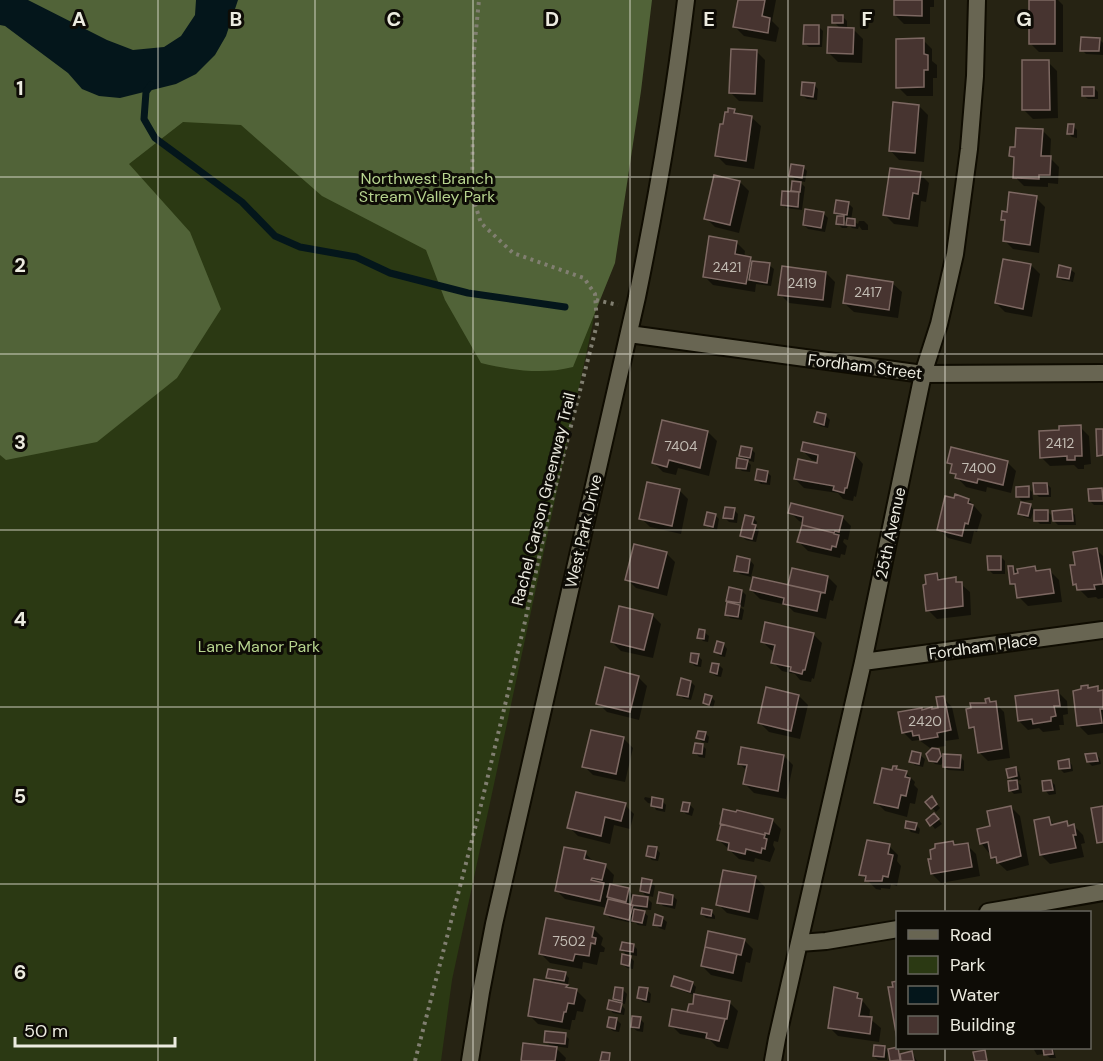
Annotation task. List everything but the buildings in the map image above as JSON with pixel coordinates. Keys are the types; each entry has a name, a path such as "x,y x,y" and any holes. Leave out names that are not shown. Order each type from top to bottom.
{"street":[{"name":"West Park Drive","path":"470,1061 494,924 649,238 686,0"},
{"name":"25th Avenue","path":"773,1061 863,662 923,374 939,324 955,254 964,195 975,76 977,0"},
{"name":"Fordham Street","path":"629,334 923,374 1103,373"},
{"name":"Fordham Place","path":"863,662 1103,630"},
{"path":"994,911 1103,892"},
{"path":"799,943 826,942 896,929"}],"path":[{"name":"Rachel Carson Greenway Trail","path":"415,1061 481,805 549,512 597,324 595,294 584,278 513,253 482,223 472,195 474,51 478,0"}],"green space":[{"name":"Lane Manor Park","path":"0,0 604,271 452,980 441,1061 0,1061"},
{"name":"Northwest Branch Stream Valley Park","path":"0,0 652,0 615,263 573,367 550,371 527,371 481,363 445,300 426,250 322,196 241,125 183,122 129,164 190,232 221,309 177,378 97,442 6,460 0,455"}],"water":[{"path":"0,0 28,0 107,40 133,50 164,47 181,36 195,15 196,0 238,0 226,36 215,55 196,74 176,84 120,98 99,96 82,89 68,73 5,26 0,25"}],"waterway":[{"path":"151,85 146,92 144,119 155,138 242,202 275,236 300,247 356,257 390,273 468,293 565,307"}]}
